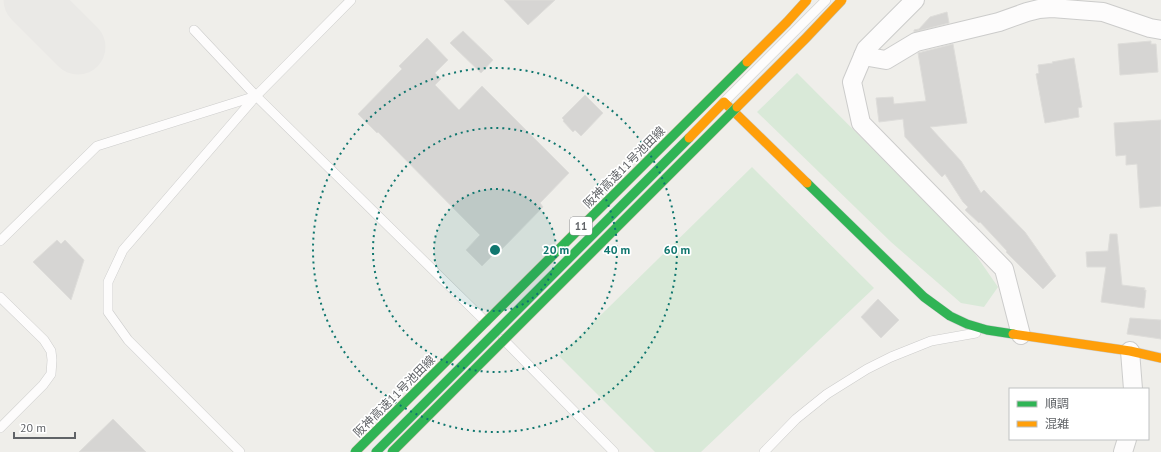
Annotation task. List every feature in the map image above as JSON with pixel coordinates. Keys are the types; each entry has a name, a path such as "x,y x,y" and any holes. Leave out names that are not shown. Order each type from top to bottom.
{"main road":[{"name":"阪神高速11号池田線","path":"355,452 787,22 807,0"},
{"name":"11","path":"392,452 806,38 842,0"},
{"path":"376,452 724,102 924,297 950,316 987,330 1130,351 1161,358"}],"street":[{"path":"915,0 866,49 852,82 861,123 1004,268 1021,335"},
{"path":"863,56 886,60 916,42 999,22 1039,9 1052,8 1103,12 1150,28 1161,30"},
{"path":"1130,351 1133,388"},
{"path":"1123,452 1126,440"}],"lane":[{"path":"240,452 128,340 108,312 108,282 123,250 256,96 351,0"},
{"path":"724,102 826,0"},
{"path":"194,30 256,96 495,331 614,452"},
{"path":"0,241 97,146 256,96"},
{"path":"0,297 44,340 51,351 52,360 51,374 43,385 0,428"},
{"path":"764,452 796,419 827,394 867,369 891,357 931,341 987,330"}],"green space":[{"path":"797,73 971,248 998,287 984,307 961,303 891,242 757,112"},
{"path":"752,167 874,288 701,452 655,452 559,356"}],"building":[{"path":"504,0 555,0 528,25"},
{"path":"947,12 949,23 914,32 914,30 919,29 930,17"},
{"path":"463,31 493,60 481,73 450,43"},
{"path":"427,38 448,60 435,73 441,79 435,85 459,110 482,86 569,173 540,203 543,207 498,253 497,251 482,266 466,250 480,235 378,132 377,133 358,114 402,69 399,66"},
{"path":"1151,41 1151,44 1156,44 1158,72 1120,75 1118,44"},
{"path":"953,44 967,123 930,127 961,161 981,193 984,190 1025,232 1056,276 1043,289 1006,252 1007,251 980,222 979,223 965,210 968,207 963,202 945,174 942,177 905,137 903,119 879,122 876,98 893,97 894,104 926,101 918,53"},
{"path":"1074,58 1082,107 1078,108 1079,117 1045,123 1036,74 1039,73 1038,65"},
{"path":"585,95 603,113 581,136 575,130 573,132 562,118"},
{"path":"1161,120 1161,206 1140,208 1137,164 1126,165 1126,155 1116,156 1114,123"},
{"path":"1110,234 1117,234 1122,285 1145,288 1144,308 1101,302 1106,267 1087,267 1086,252 1108,251"},
{"path":"57,240 61,244 65,240 84,260 71,300 33,262"},
{"path":"878,299 899,320 881,338 861,317"},
{"path":"1130,318 1161,320 1161,339 1127,334"},
{"path":"113,419 146,452 79,452"}],"taxiway":[{"path":"31,0 78,47"}],"traffic: fast":[{"path":"355,452 747,62"},
{"path":"392,452 737,107"},
{"path":"376,452 689,138"},
{"path":"807,183 924,297 950,316 967,324 987,330 1013,334"}],"traffic: slow":[{"path":"747,62 807,0"},
{"path":"737,107 842,0"},
{"path":"689,138 724,102 807,183"},
{"path":"1013,334 1130,351 1161,358"}]}
